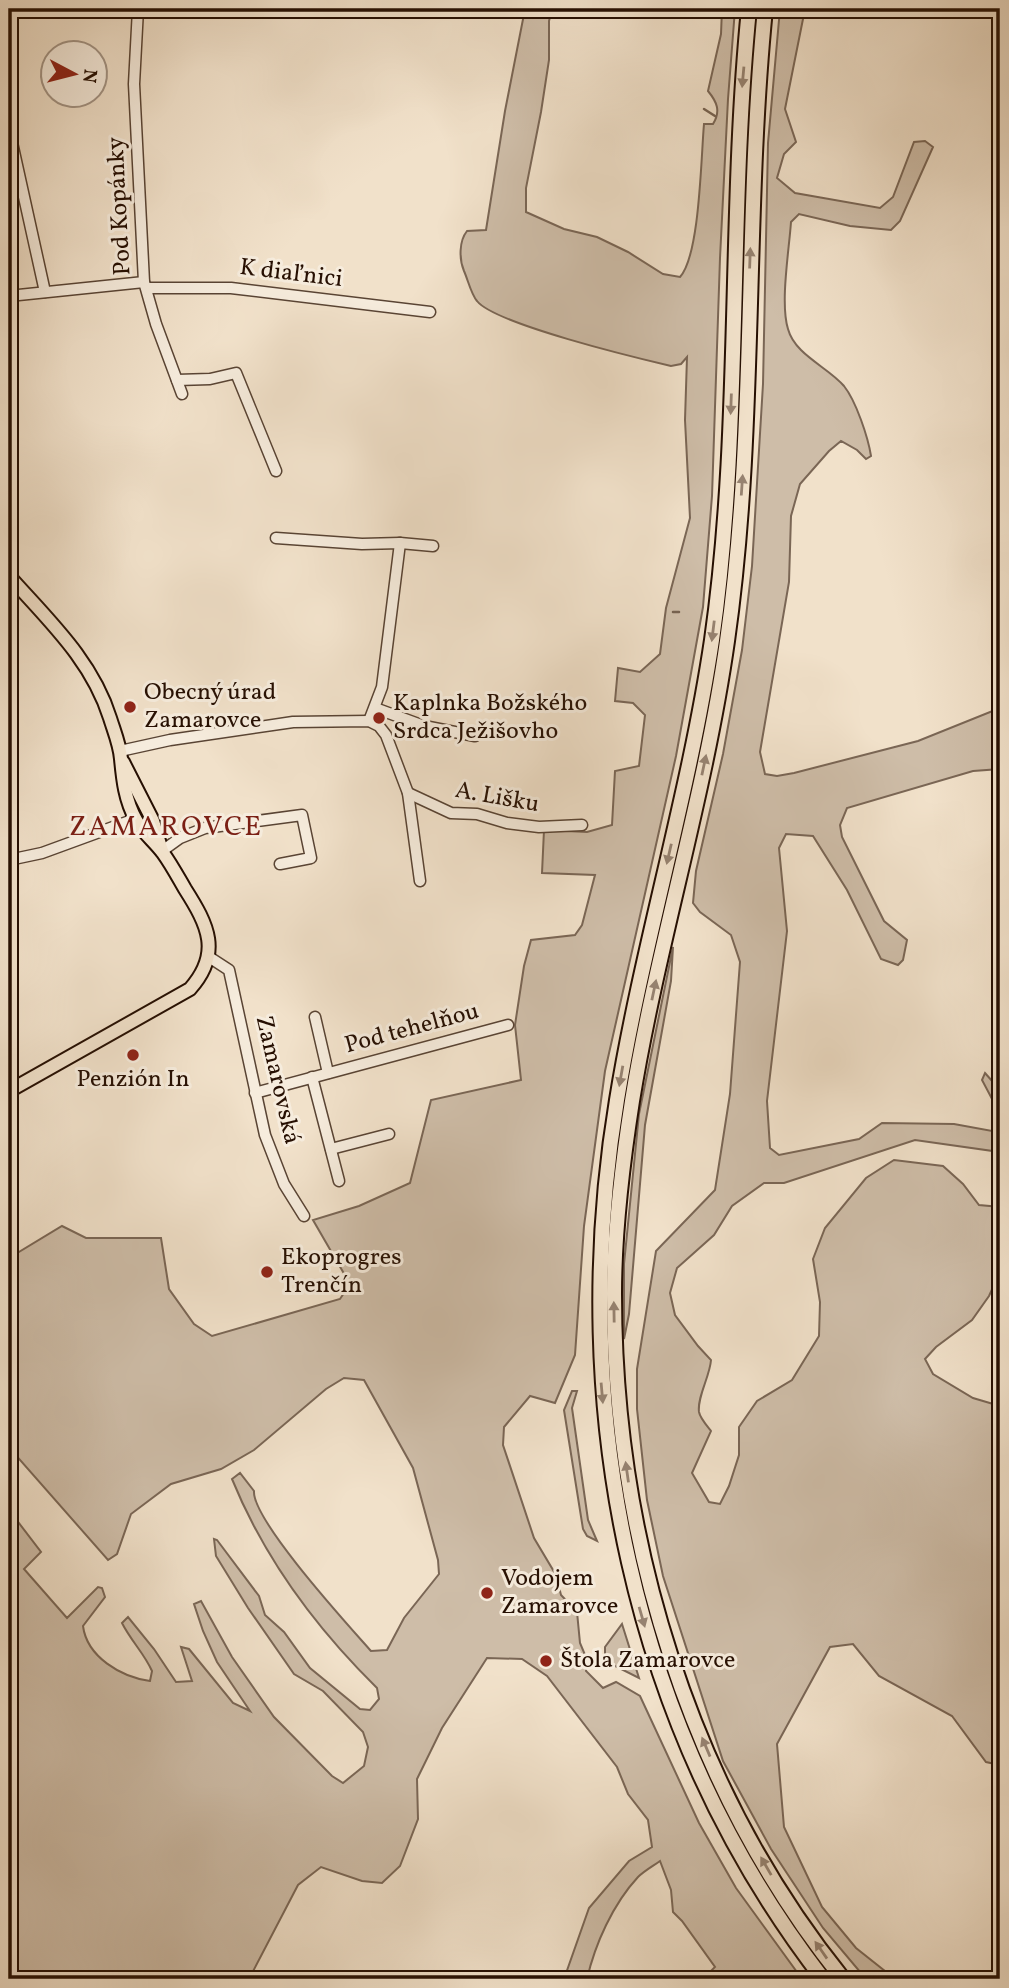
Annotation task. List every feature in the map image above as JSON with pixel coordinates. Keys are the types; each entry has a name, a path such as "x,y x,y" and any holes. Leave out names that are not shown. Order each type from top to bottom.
{"highway":[{"path":"749,9 737,173 729,462 721,565 697,730 643,965 617,1099 603,1199 598,1325 605,1432 618,1515 641,1614 656,1660 695,1762 733,1840 787,1928 823,1979"},
{"path":"765,9 752,175 747,389 737,553 727,642 712,730 658,968 628,1126 615,1245 616,1380 628,1477 642,1558 656,1611 690,1709 735,1809 769,1870 843,1979"}],"main road":[{"path":"9,576 70,643 98,685 121,755 153,821 162,851 203,920 209,939 209,957 199,979 178,998 9,1091"},
{"path":"121,755 125,793 135,819 147,837 162,851"}],"street":[{"name":"Pod Kopánky","path":"138,9 134,84 146,285 156,324 182,394"},
{"path":"9,129 45,292"},
{"name":"K diaľnici","path":"9,296 146,285 231,288 430,312"},
{"path":"177,380 210,379 236,373 276,471"},
{"path":"276,538 433,546"},
{"path":"369,720 382,687 400,543"},
{"path":"375,708 424,726 475,736"},
{"path":"121,755 170,740 282,723 369,720 386,735 408,793 420,881"},
{"name":"A. Lišku","path":"408,793 451,813 477,814 507,823 540,827 582,825"},
{"path":"162,851 180,838 205,828 302,815 311,858 280,864"},
{"path":"9,860 42,853 135,819"},
{"name":"Zamarovská","path":"209,957 229,970 255,1093 273,1159 284,1184 304,1216"},
{"name":"Pod tehelňou","path":"314,1017 328,1073"},
{"name":"Pod tehelňou","path":"255,1093 508,1025"},
{"path":"312,1077 339,1181"},
{"path":"331,1149 389,1134"}],"shaded area":[{"path":"525,9 552,9 549,21 549,60 526,188 526,212 564,229 597,237 663,274 680,277 687,265 696,227 704,124 713,124 717,115 716,103 708,91 721,34 722,9 735,9 720,258 712,496 703,607 676,756 605,1071 584,1226 575,1355 555,1403 530,1396 504,1427 503,1445 534,1538 556,1575 561,1595 577,1612 580,1643 588,1662 586,1671 603,1688 616,1682 640,1696 699,1823 736,1888 802,1979 737,1979 729,1972 720,1979 703,1979 715,1967 673,1912 671,1890 660,1861 638,1877 621,1899 600,1938 587,1979 564,1979 589,1908 629,1861 652,1847 648,1820 628,1794 617,1767 547,1676 522,1659 487,1658 442,1728 417,1779 418,1819 400,1866 382,1883 362,1881 321,1867 298,1885 249,1979 9,1979 9,1510 41,1552 24,1569 67,1618 98,1587 102,1588 105,1597 83,1626 91,1647 107,1664 128,1675 150,1681 152,1671 122,1623 128,1617 176,1682 192,1681 181,1647 189,1649 233,1703 250,1711 217,1662 203,1631 194,1604 201,1601 232,1657 274,1717 332,1776 343,1783 364,1766 368,1747 363,1732 323,1691 294,1674 216,1556 214,1539 259,1596 265,1615 284,1632 310,1668 360,1709 370,1710 379,1699 377,1688 333,1641 294,1591 260,1537 232,1479 240,1473 254,1491 268,1525 284,1548 371,1651 387,1650 404,1618 439,1574 438,1560 413,1468 364,1380 344,1378 326,1389 254,1450 221,1469 171,1484 131,1514 117,1554 108,1560 14,1453 9,1454 9,1258 62,1226 86,1238 161,1238 169,1289 194,1324 212,1336 340,1299 350,1284 313,1220 359,1206 410,1183 431,1100 521,1080 515,1025 531,940 575,935 582,925 595,875 542,873 544,830 587,832 612,825 615,771 639,766 645,715 633,703 615,701 618,668 640,672 660,654 666,608 690,518 685,420 687,357 681,364 671,366 568,339 510,320 477,301 462,266 461,245 464,235 467,231 486,230"},
{"path":"780,9 805,9 785,109 796,142 784,154 777,178 795,193 880,208 893,197 914,142 925,141 933,147 900,221 891,230 850,226 799,214 791,222 785,291 788,329 797,346 844,386 861,420 871,456 866,459 841,441 800,484 791,516 789,582 760,752 765,774 777,776 794,773 918,741 1000,708 1000,769 973,771 847,808 840,825 842,837 884,921 907,940 903,960 898,965 881,959 847,890 813,836 786,834 779,848 787,931 767,1101 770,1148 779,1155 859,1139 882,1123 954,1124 992,1131 1000,1125 1000,1152 915,1140 784,1183 764,1183 732,1206 714,1235 677,1268 670,1293 675,1315 711,1360 699,1412 711,1431 692,1473 709,1502 720,1504 739,1455 739,1427 757,1401 792,1380 819,1336 820,1302 813,1259 825,1228 866,1178 894,1160 943,1166 963,1184 979,1205 1000,1207 1000,1272 989,1296 972,1320 936,1347 925,1359 933,1374 973,1398 1000,1406 1000,1765 986,1762 952,1716 879,1676 853,1644 830,1647 777,1744 784,1827 822,1907 856,1948 895,1979 866,1979 823,1928 771,1849 723,1761 663,1576 647,1500 637,1409 637,1369 656,1251 715,1190 730,1094 740,962 731,935 700,912 693,903 696,871 723,754 742,650 752,566 763,384 768,143"},
{"path":"673,947 671,981 645,1125 629,1314 624,1339 624,1264 639,1114"},
{"path":"985,1073 1000,1090 1000,1114 982,1080"},
{"path":"572,1391 577,1391 572,1408 588,1520 597,1541 587,1536 583,1529 564,1410"},
{"path":"622,1624 639,1678 613,1665 605,1656 605,1647"}],"waterway":[{"path":"704,109 715,116"},
{"path":"673,612 679,612"}],"place":[{"name":"Obecný úrad Zamarovce","path":"130,707"},
{"name":"Kaplnka Božského Srdca Ježišovho","path":"379,718"},
{"name":"Penzión In","path":"133,1055"},
{"name":"Ekoprogres Trenčín","path":"267,1272"},
{"name":"Vodojem Zamarovce","path":"487,1593"},
{"name":"Štola Zamarovce","path":"546,1661"}],"district":[{"name":"ZAMAROVCE","path":"166,827"}]}
